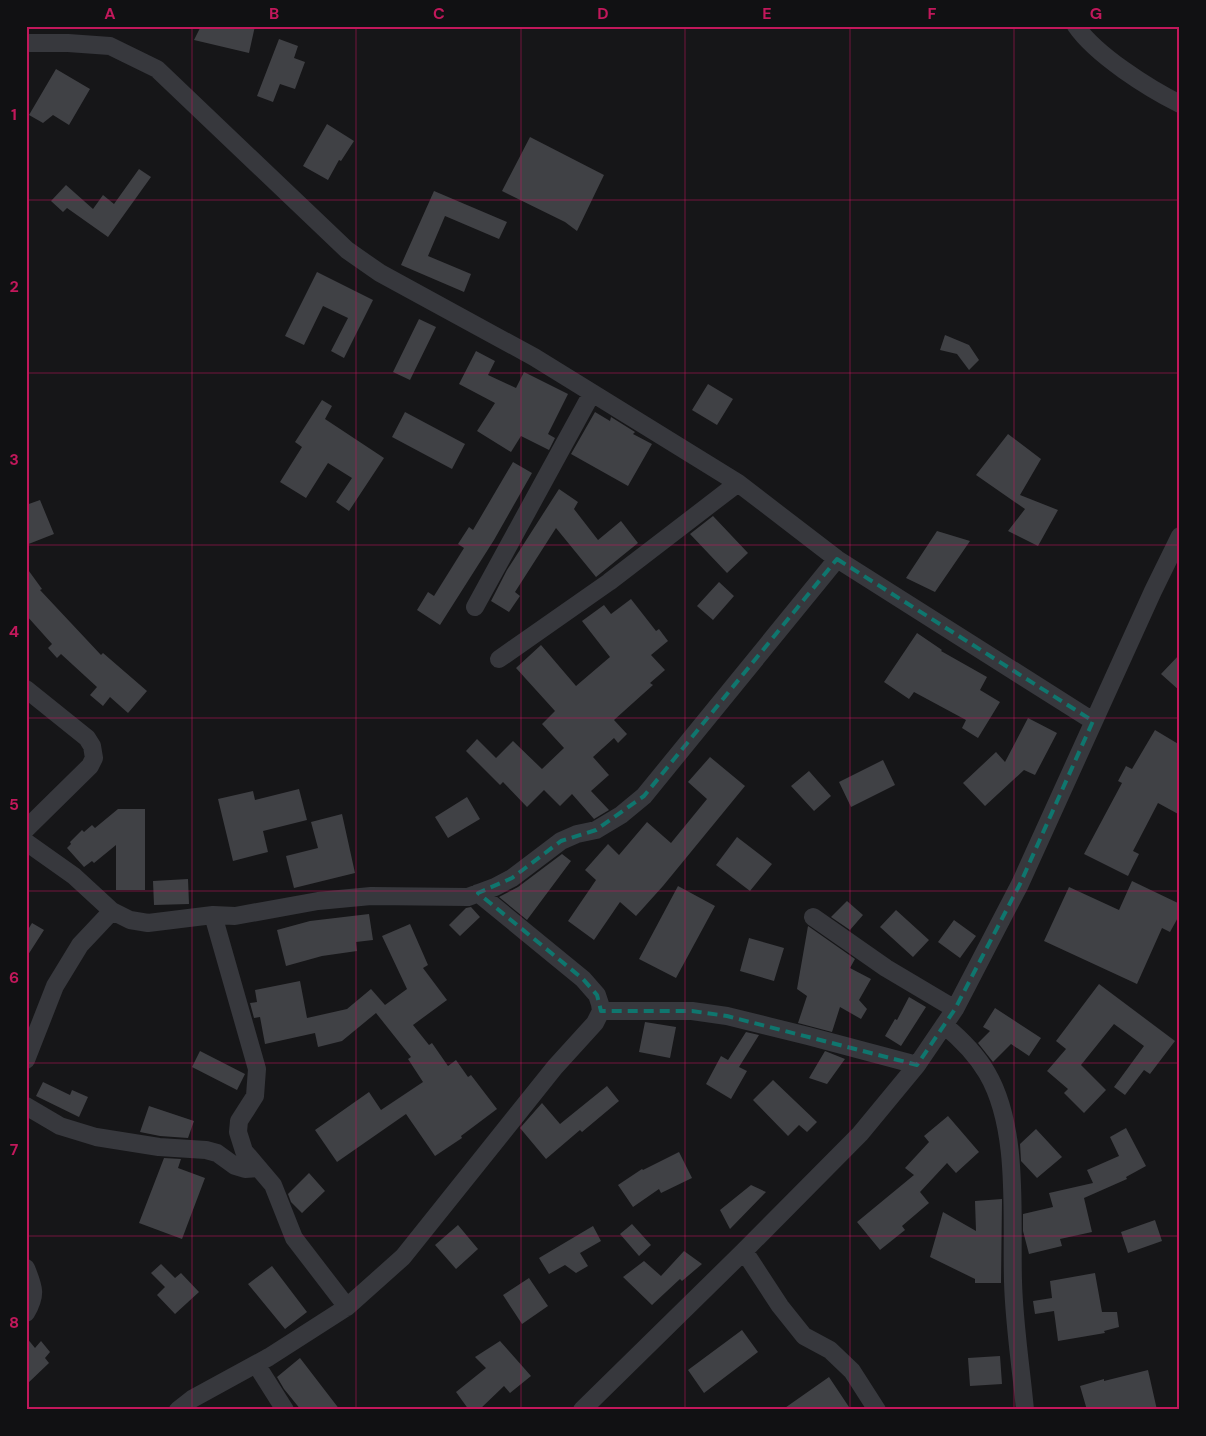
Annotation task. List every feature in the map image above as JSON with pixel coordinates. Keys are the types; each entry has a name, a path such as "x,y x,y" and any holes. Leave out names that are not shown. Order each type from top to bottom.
{"street":[{"path":"1076,26 1082,35 1135,78 1180,104"},
{"path":"26,44 68,42 110,46 157,69 347,250 380,273 534,357 738,483 837,559 1093,721"},
{"path":"475,607 592,393"},
{"path":"499,659 609,582 738,483"},
{"path":"582,1410 860,1134 917,1065 955,1009 1020,884 1093,721 1180,536"},
{"path":"26,842 74,876 112,911 130,920 148,922 213,915 235,916 318,901 371,896 468,897 478,894 495,888 512,878 561,841 577,834 596,830 621,815 644,796 837,559"},
{"path":"26,689 87,738 92,746 94,758 90,766 26,830"},
{"path":"178,1410 192,1399 256,1364 347,1307 403,1257 555,1067 595,1024 601,1011 597,994 583,979 478,894"},
{"path":"26,1060 54,986 80,945 112,911"},
{"path":"213,915 257,1069 255,1096 239,1121 238,1132 244,1151 273,1185 294,1238 347,1307"},
{"path":"813,917 886,968 955,1009"},
{"path":"601,1011 692,1011 727,1016 917,1065"},
{"path":"944,1025 962,1040 987,1073 1000,1103 1011,1147 1013,1284 1025,1410"},
{"path":"26,1106 60,1126 96,1137 159,1147 206,1150 217,1153 235,1166 245,1169 258,1168"},
{"path":"744,1251 786,1314 804,1336 830,1350 852,1371 877,1410"},
{"path":"26,1268 34,1299 26,1313"},
{"path":"256,1364 285,1410"}],"highlighted area":[{"path":"837,559 1093,721 1020,884 955,1009 917,1065 727,1016 692,1011 601,1011 597,995 583,979 478,893 512,878 561,841 596,830 644,796"}],"building":[{"path":"201,26 255,26 249,53 194,40"},
{"path":"279,39 298,46 294,58 305,62 295,89 280,84 273,102 257,96"},
{"path":"56,69 90,89 69,125 53,115 43,123 29,115"},
{"path":"327,124 354,141 341,161 339,160 328,180 303,166"},
{"path":"530,137 604,175 577,231 565,222 502,191"},
{"path":"139,169 151,177 108,237 67,208 63,212 51,201 66,185 93,209 103,195 114,204"},
{"path":"434,191 507,222 499,239 445,216 428,256 471,274 464,292 401,265"},
{"path":"317,272 373,300 344,358 331,351 348,318 323,306 304,345 285,336"},
{"path":"419,319 436,327 410,380 393,372"},
{"path":"945,335 969,345 979,360 969,370 957,354 940,350"},
{"path":"476,351 495,361 488,375 516,388 524,372 568,394 548,434 555,438 549,450 521,436 511,452 477,431 495,403 459,384"},
{"path":"708,384 733,399 717,425 692,410"},
{"path":"322,400 332,406 325,419 384,458 349,511 336,502 352,478 328,463 306,498 280,482 302,447 295,442"},
{"path":"405,412 465,444 452,469 392,437"},
{"path":"595,412 610,421 611,417 635,432 633,434 652,444 628,486 571,454"},
{"path":"1008,434 1041,459 1020,495 1058,510 1038,546 1008,531 1025,509 976,475"},
{"path":"513,462 532,473 494,540 440,625 417,610 428,592 434,596 464,548 458,544 469,527 473,530"},
{"path":"559,489 578,502 574,509 598,540 621,521 638,543 596,577 556,528 515,592 520,596 509,612 491,601 507,570"},
{"path":"40,500 54,534 26,545 26,505"},
{"path":"713,516 748,553 727,573 690,534"},
{"path":"937,531 970,541 935,592 906,578"},
{"path":"26,567 42,589 40,590 101,655 103,653 147,691 128,713 110,697 103,706 90,695 97,687 61,654 57,658 48,648 52,644 26,615"},
{"path":"719,582 734,596 713,620 697,606"},
{"path":"631,599 656,631 659,629 668,641 651,655 665,670 650,683 653,685 614,720 627,734 618,743 614,738 593,757 609,775 591,791 609,810 594,819 572,794 560,806 544,790 527,807 503,782 500,785 466,751 477,739 496,758 513,741 542,769 564,748 542,724 555,711 516,668 541,645 576,686 610,657 582,621 604,605 611,614"},
{"path":"917,633 941,651 987,677 980,690 1000,702 978,738 962,728 966,720 914,692 909,699 884,682"},
{"path":"1180,654 1180,691 1161,674"},
{"path":"1028,718 1057,733 1035,775 1024,770 985,806 963,783 996,752 1005,762"},
{"path":"1155,730 1180,745 1180,815 1158,803 1133,851 1139,854 1128,876 1084,854 1122,783 1118,781 1126,766 1132,769"},
{"path":"710,757 745,786 663,886 636,916 620,902 594,940 568,921 596,880 585,870 608,844 619,855 647,822 671,843 707,799 688,782"},
{"path":"883,760 895,785 851,807 839,782"},
{"path":"809,771 831,796 814,811 791,786"},
{"path":"299,789 307,820 263,831 268,852 233,861 218,799 253,791 255,800"},
{"path":"467,797 480,819 448,838 435,817"},
{"path":"118,809 145,809 145,890 116,890 116,845 94,863 92,861 84,867 67,848 71,844 70,842 82,830 84,832 92,825 95,828"},
{"path":"342,814 355,873 294,888 286,856 318,848 311,822"},
{"path":"737,837 772,864 750,891 716,865"},
{"path":"562,854 571,861 527,920 499,897 518,887"},
{"path":"188,879 189,904 154,905 153,881"},
{"path":"1132,881 1180,904 1180,914 1170,932 1162,928 1137,984 1044,941 1069,887 1119,910"},
{"path":"678,886 715,906 676,978 639,959"},
{"path":"847,901 863,915 850,930 831,917"},
{"path":"471,907 480,917 460,936 449,925 466,908"},
{"path":"896,910 929,940 913,957 880,927"},
{"path":"369,914 373,940 356,942 357,951 322,956 286,966 277,930 310,921"},
{"path":"954,920 976,936 960,958 938,942"},
{"path":"32,923 44,930 26,958 26,933"},
{"path":"410,924 428,965 423,968 447,1000 413,1025 429,1045 432,1043 448,1066 456,1060 468,1077 471,1075 497,1109 461,1136 462,1138 435,1156 406,1114 337,1162 315,1130 369,1092 381,1110 423,1082 408,1059 411,1057 376,1013 342,1041 318,1047 315,1033 265,1044 260,1017 254,1018 250,1003 257,1002 255,990 300,981 307,1018 347,1009 371,989 385,1005 407,989 382,936"},
{"path":"808,926 855,959 850,968 871,979 859,1000 867,1009 861,1019 840,1007 832,1032 798,1023 807,996 797,989"},
{"path":"749,938 784,948 774,981 740,971"},
{"path":"1099,984 1175,1041 1150,1074 1144,1070 1125,1095 1114,1087 1144,1046 1114,1024 1081,1065 1106,1090 1084,1113 1064,1093 1068,1089 1047,1071 1066,1049 1056,1041"},
{"path":"909,997 926,1007 901,1046 885,1036 895,1019 897,1020"},
{"path":"995,1008 1041,1038 1029,1056 1011,1044 993,1062 978,1043 990,1031 983,1027"},
{"path":"645,1022 676,1027 670,1058 639,1052"},
{"path":"746,1032 759,1035 739,1067 747,1071 731,1099 706,1084 721,1056 728,1060"},
{"path":"200,1051 245,1074 237,1090 192,1067"},
{"path":"825,1051 845,1059 827,1084 809,1078"},
{"path":"773,1080 817,1122 807,1132 799,1125 788,1136 753,1100"},
{"path":"43,1082 70,1095 72,1090 88,1097 79,1117 36,1096"},
{"path":"607,1086 619,1101 582,1132 580,1130 546,1159 520,1128 542,1103 560,1124"},
{"path":"149,1106 194,1121 188,1138 140,1132"},
{"path":"948,1116 979,1152 956,1173 947,1163 920,1192 929,1203 902,1226 905,1230 880,1250 857,1222 914,1175 905,1168 929,1142 924,1136"},
{"path":"1126,1128 1146,1166 1126,1177 1127,1179 1084,1198 1092,1232 1060,1239 1062,1246 1029,1254 1023,1231 1023,1214 1053,1207 1049,1193 1093,1183 1087,1170 1119,1156 1110,1137"},
{"path":"1036,1129 1062,1157 1037,1178 1021,1161 1020,1144"},
{"path":"679,1152 692,1178 661,1193 659,1189 633,1207 618,1185 642,1169"},
{"path":"164,1158 181,1159 178,1168 205,1178 182,1239 139,1223"},
{"path":"309,1173 325,1191 302,1213 291,1202 288,1194"},
{"path":"751,1185 766,1192 730,1229 720,1210"},
{"path":"1002,1199 1001,1283 975,1283 975,1279 930,1257 943,1212 976,1231 975,1201"},
{"path":"1155,1220 1162,1241 1128,1253 1121,1232"},
{"path":"632,1224 651,1245 639,1256 620,1234"},
{"path":"458,1225 478,1249 456,1269 435,1245"},
{"path":"593,1226 601,1241 580,1253 588,1266 576,1273 565,1265 549,1274 539,1258"},
{"path":"684,1251 702,1264 682,1281 680,1279 652,1305 623,1277 644,1261 661,1276"},
{"path":"161,1264 175,1278 181,1273 199,1292 175,1314 157,1295 165,1287 151,1273"},
{"path":"272,1266 307,1312 285,1329 248,1284"},
{"path":"1095,1273 1102,1312 1117,1312 1119,1327 1104,1331 1105,1333 1058,1341 1054,1311 1035,1314 1033,1301 1052,1298 1050,1281"},
{"path":"529,1278 548,1306 522,1324 503,1295"},
{"path":"742,1330 758,1352 704,1393 688,1370"},
{"path":"26,1337 35,1348 41,1341 50,1352 45,1358 49,1363 26,1385"},
{"path":"500,1341 531,1376 510,1393 504,1386 479,1410 469,1410 456,1392 486,1368 475,1357"},
{"path":"1000,1356 1002,1384 970,1386 968,1358"},
{"path":"300,1358 340,1410 301,1410 284,1389 277,1377"},
{"path":"1148,1370 1157,1410 1087,1410 1080,1386"},
{"path":"829,1377 851,1410 782,1410"}]}
